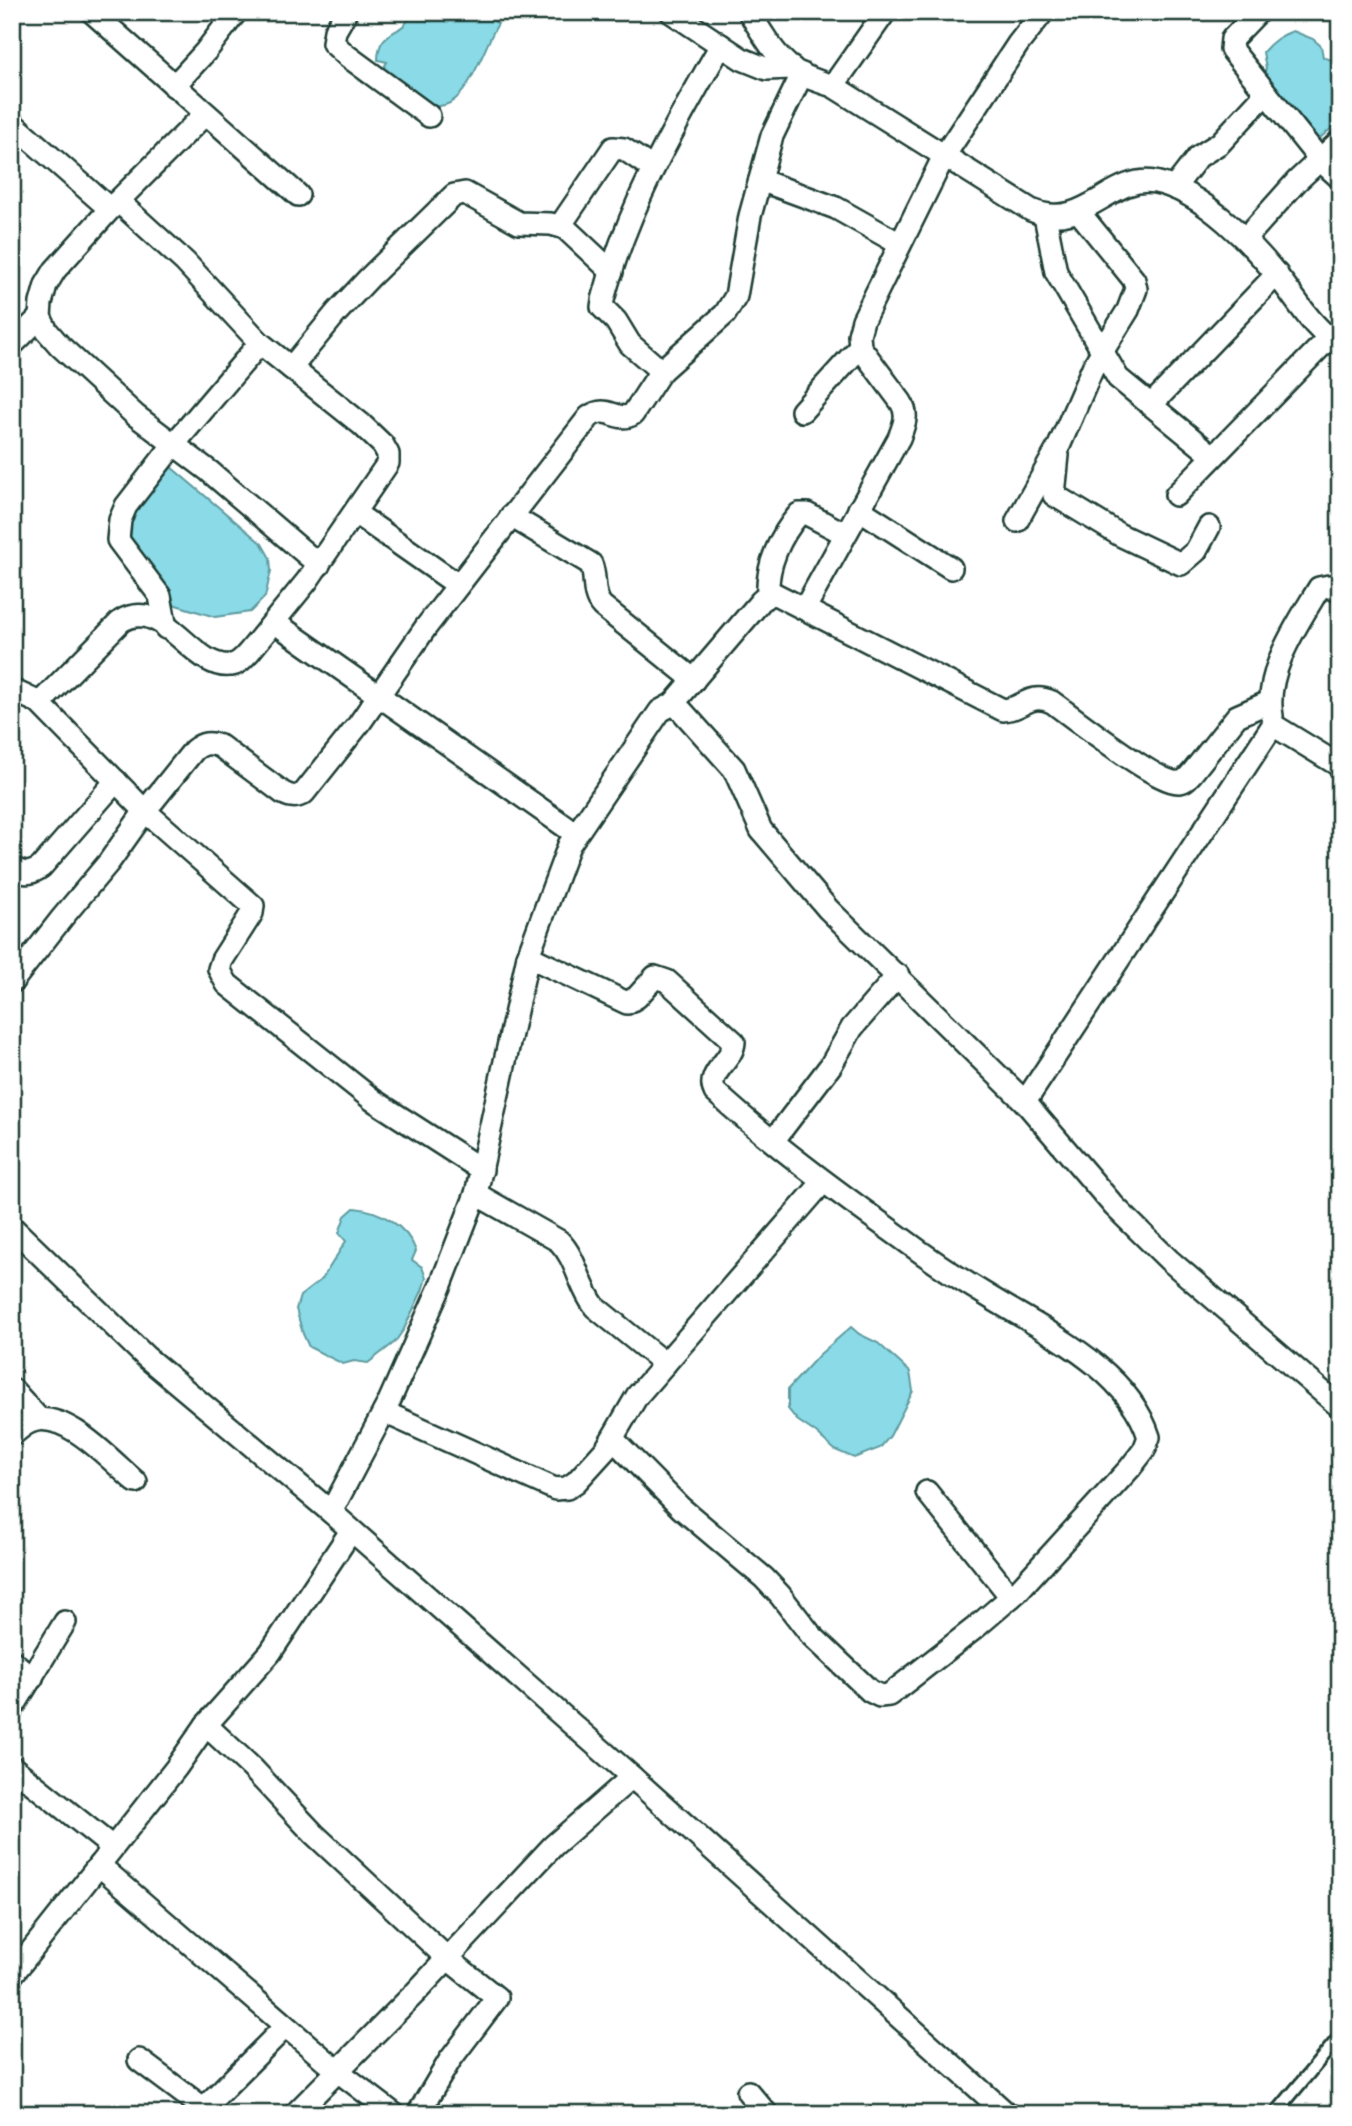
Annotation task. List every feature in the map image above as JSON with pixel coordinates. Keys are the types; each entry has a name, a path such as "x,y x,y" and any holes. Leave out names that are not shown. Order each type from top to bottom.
{"street":[{"path":"92,12 298,195"},
{"path":"174,86 236,12"},
{"path":"346,12 335,31 333,43 429,116"},
{"path":"671,12 742,59 767,69 797,71 834,86 1031,210 1045,216 1079,212 1130,183 1153,182 1174,188 1213,211 1245,239 1277,274 1317,327 1334,342 1213,456 1176,495"},
{"path":"749,12 769,43 797,71"},
{"path":"834,86 885,12"},
{"path":"805,608 906,421 906,411 860,346 859,335 863,320 944,156 1018,44 1043,12"},
{"path":"1258,12 1230,43 1236,57 1320,160 1340,178"},
{"path":"661,371 630,344 616,321 602,307 632,211 652,169 721,45"},
{"path":"12,982 61,918 109,862 145,810 194,750 202,744 211,743 220,747 283,793 298,796 304,793 458,585 589,417 597,411 629,417 633,414 661,371 731,307 740,284 744,249 772,136 797,71"},
{"path":"1174,188 1198,157 1220,143 1266,93"},
{"path":"205,114 114,205 55,270 43,293 40,317 47,331 60,346 135,415 174,444 319,565"},
{"path":"12,122 185,262 260,343 360,424 383,445 388,454 388,463 382,474 319,565 238,662 231,665 209,659 166,628 142,614 132,614 121,621 38,702"},
{"path":"1245,239 1292,187 1340,141"},
{"path":"560,226 613,148 624,149 652,169"},
{"path":"760,180 836,208 900,244"},
{"path":"291,368 369,278 454,195 465,193 519,223 560,226 570,231 612,272"},
{"path":"1017,521 1059,446 1086,380 1128,310 1136,289 1134,279 1079,212"},
{"path":"1045,216 1056,272 1124,385 1213,456"},
{"path":"1151,405 1277,274"},
{"path":"12,345 40,317"},
{"path":"166,628 160,596 124,551 118,540 118,530 126,506 174,444 260,343"},
{"path":"802,411 860,346"},
{"path":"1059,446 1054,495 1120,535 1181,564 1196,551 1209,527"},
{"path":"859,509 951,568"},
{"path":"355,513 458,585"},
{"path":"768,595 767,580 771,562 799,514 807,513 845,534"},
{"path":"511,516 591,564 595,572 597,601 694,680"},
{"path":"1025,1102 1273,725 1269,702 1281,660 1319,588 1329,586 1340,592"},
{"path":"331,1512 384,1412 440,1287 477,1194 528,956 569,845 660,711 673,704 768,595 775,594 805,608 1003,710 1014,708 1033,698 1052,702 1138,763 1171,782 1184,780 1192,773 1237,716 1269,702"},
{"path":"274,622 576,834"},
{"path":"12,690 38,702 145,810 253,906 252,913 222,960 219,969 227,984 373,1100 481,1170"},
{"path":"673,704 682,710 734,769 761,830 828,909 1025,1102 1123,1215 1169,1260 1338,1403"},
{"path":"1273,725 1340,766"},
{"path":"12,868 23,874 33,873 41,867 116,781"},
{"path":"528,956 627,1003 637,997 655,977 667,981 734,1042 732,1051 716,1074 712,1086 735,1110 823,1182 901,1238 1097,1366 1118,1386 1144,1423 1149,1437 1144,1450 1011,1597 902,1686 889,1695 880,1696 870,1691 811,1635 764,1578 690,1515 613,1439"},
{"path":"773,1141 831,1065 852,1028 898,975"},
{"path":"384,1412 555,1489 567,1488 576,1482 613,1439 627,1410 665,1363 823,1182"},
{"path":"477,1194 559,1241 569,1253 589,1300 595,1307 665,1363"},
{"path":"12,1227 146,1357 331,1512 632,1777 1007,2114"},
{"path":"12,1389 39,1419"},
{"path":"12,1435 31,1421 51,1419 73,1428 136,1482"},
{"path":"927,1492 1011,1597"},
{"path":"12,1975 176,1768 206,1725 270,1653 351,1531"},
{"path":"12,1709 65,1622"},
{"path":"12,1661 32,1678"},
{"path":"206,1725 252,1768 314,1834 447,1958 497,1998 450,2060 418,2114"},
{"path":"12,1768 112,1847"},
{"path":"295,2114 339,2072 553,1846 632,1777"},
{"path":"99,1865 285,2027 394,2114"},
{"path":"139,2060 204,2112 285,2027"},
{"path":"748,2092 767,2114"}],"lane":[{"path":"1275,2114 1340,2036"}],"water":[{"path":"411,12 485,12 498,24 470,80 451,102 439,106 425,103 383,69 387,62 378,60 382,42 403,26"},
{"path":"1293,31 1313,39 1321,46 1323,57 1340,63 1340,121 1319,139 1306,135 1261,74 1266,69 1263,52 1276,39"},
{"path":"171,467 262,544 270,558 271,571 265,597 250,612 215,617 173,604 130,551 127,516 162,469"},
{"path":"354,1208 383,1216 399,1227 412,1242 416,1251 412,1260 422,1267 426,1278 404,1329 395,1342 368,1363 354,1361 343,1364 309,1347 296,1309 300,1296 322,1279 346,1241 339,1233 345,1216"},
{"path":"851,1327 878,1343 910,1372 913,1391 890,1436 880,1448 854,1458 835,1450 797,1420 788,1409 788,1389 819,1355"}]}
